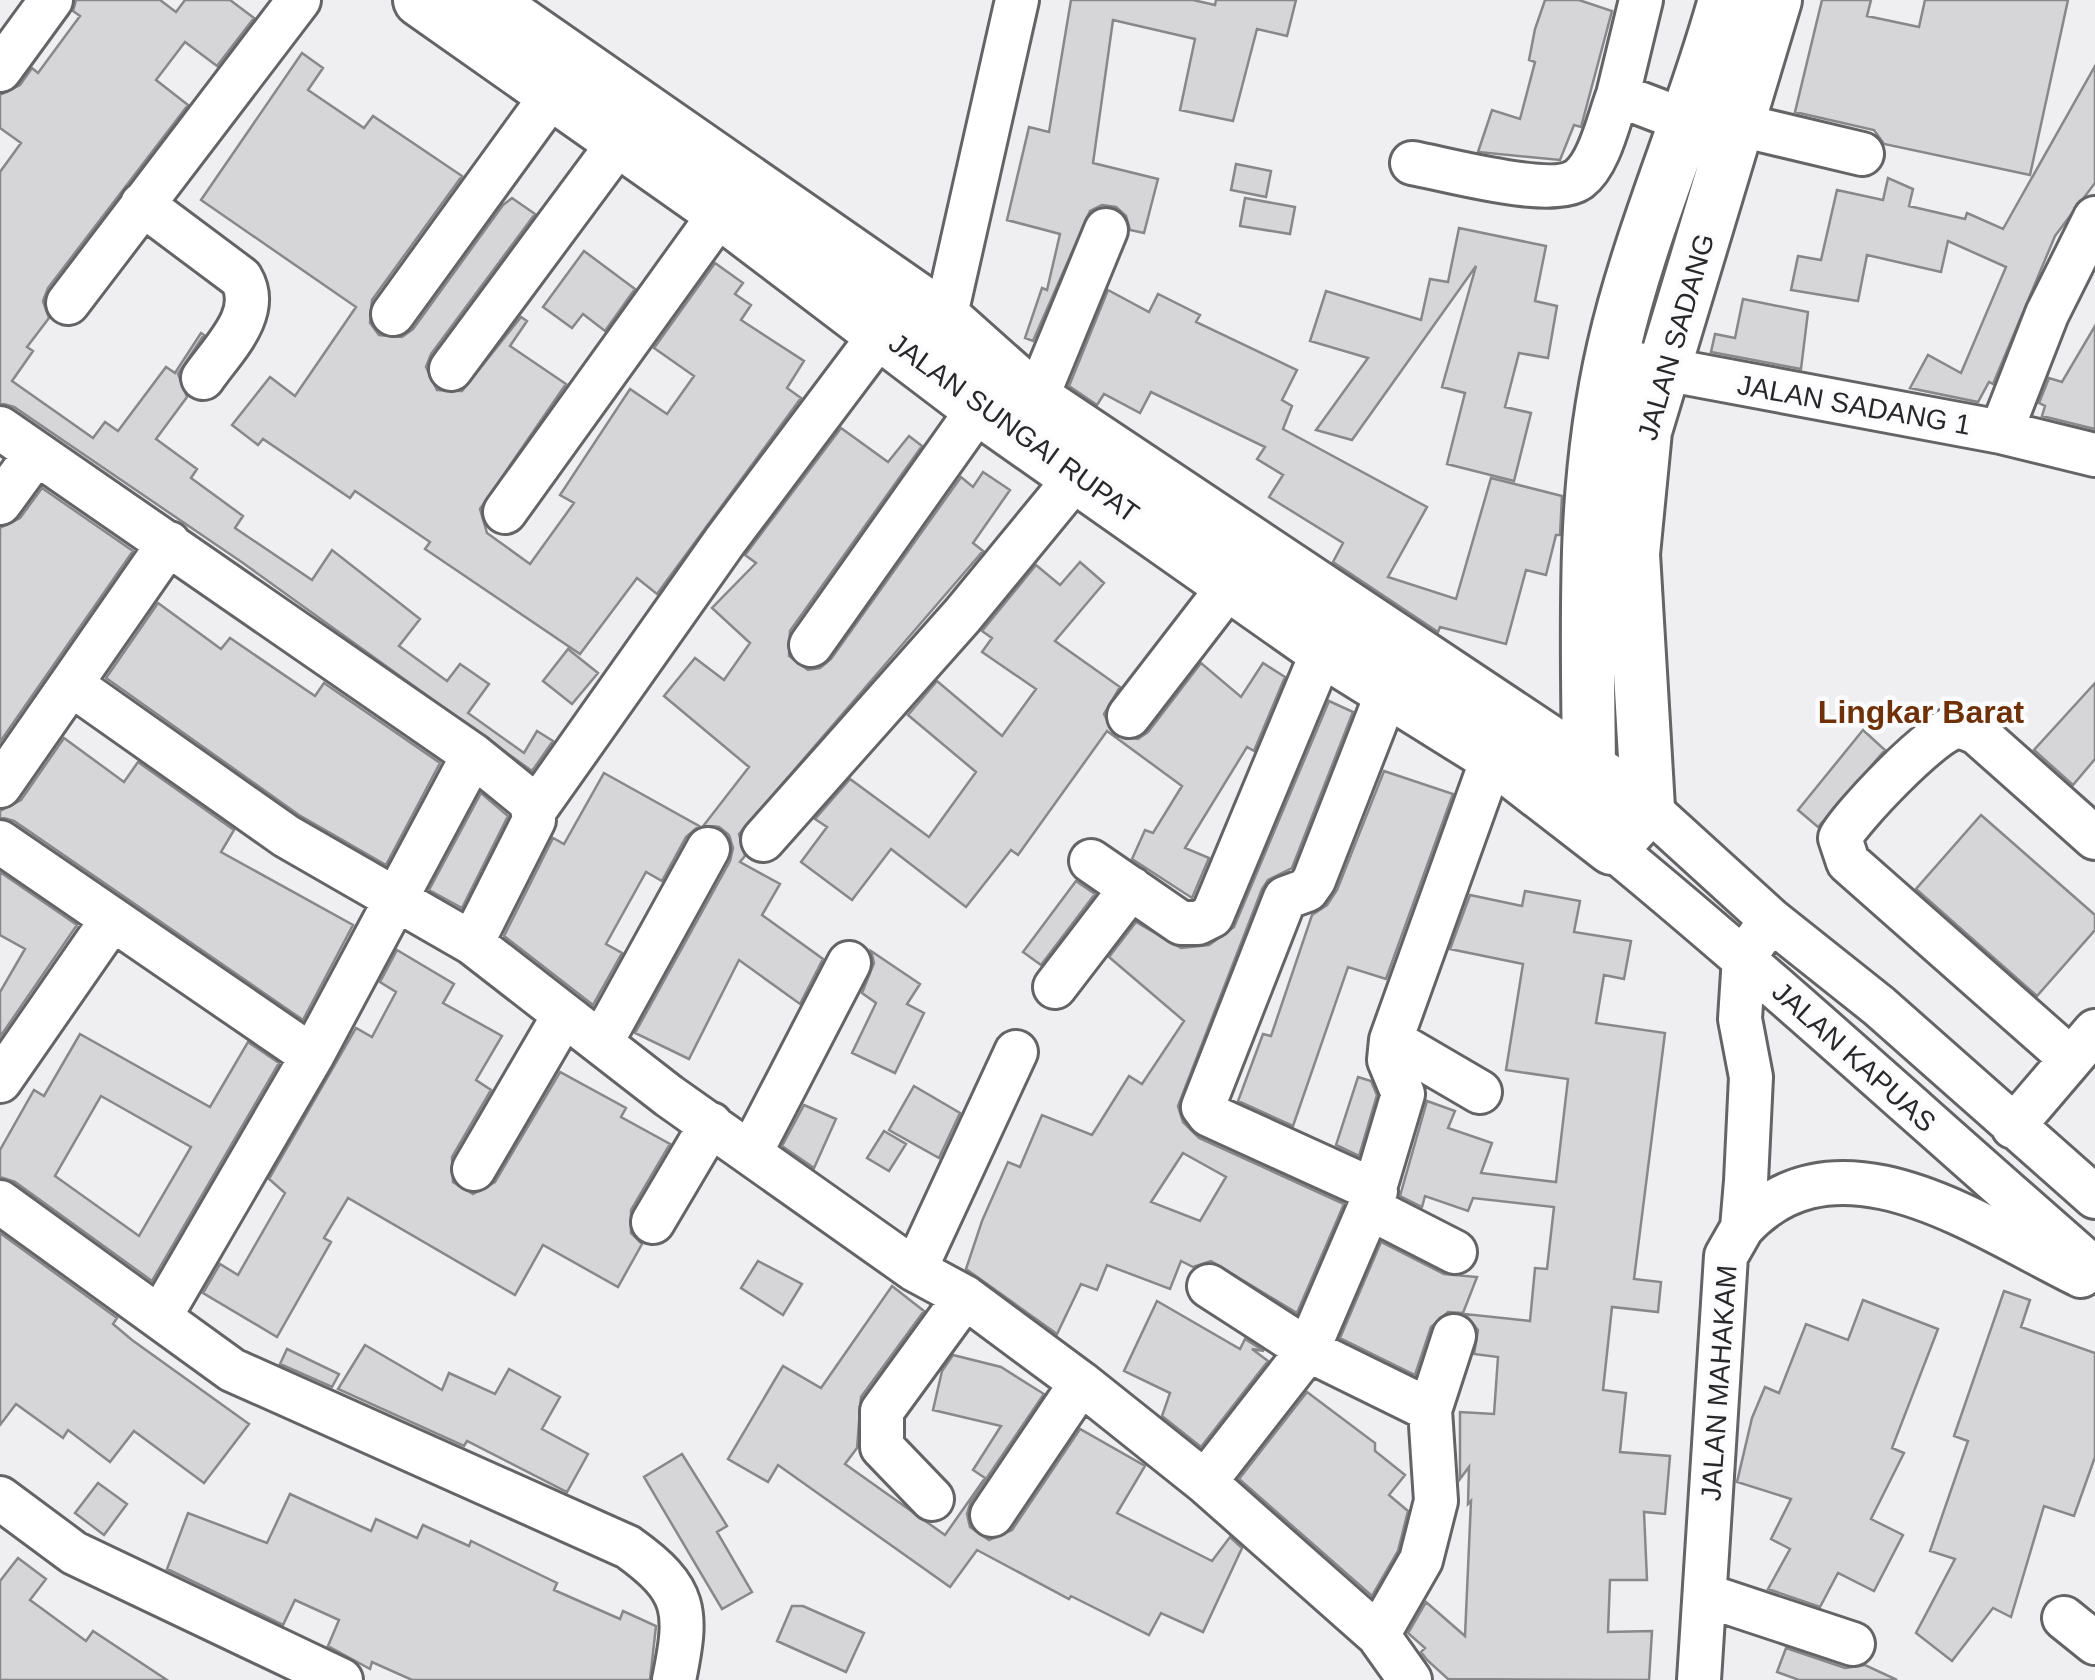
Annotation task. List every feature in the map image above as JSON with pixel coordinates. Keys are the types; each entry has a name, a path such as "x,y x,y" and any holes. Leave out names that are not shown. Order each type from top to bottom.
{"main road":[{"name":"JALAN SUNGAI RUPAT","path":"420,0 721,212 915,336 1036,400 1575,790 1612,848"},
{"name":"JALAN SUNGAI RUPAT","path":"486,0 915,336 979,408 1323,650 1493,756 1575,790 1648,808"},
{"path":"1575,790 1589,489 1612,358 1726,0"},
{"name":"JALAN SADANG","path":"1648,808 1633,554 1645,431 1740,125 1774,0"},
{"path":"1612,848 1648,808"}],"street":[{"path":"0,70 50,0"},
{"path":"68,303 299,0"},
{"path":"472,943 534,810 702,572 915,336 1017,0"},
{"path":"1412,163 1538,186 1579,180 1589,167 1618,94 1641,0"},
{"path":"1618,94 1686,120"},
{"path":"392,314 552,95"},
{"path":"1740,125 1862,154"},
{"path":"450,370 620,141"},
{"path":"142,204 241,278 251,294 249,311 203,378"},
{"path":"505,512 721,212"},
{"path":"2001,432 2046,314 2095,218"},
{"path":"1036,400 1106,230"},
{"name":"JALAN SADANG 1","path":"1612,358 1663,371 2001,432 2095,455"},
{"path":"811,645 979,408"},
{"path":"0,428 473,755 526,796 534,810"},
{"path":"0,503 35,455"},
{"path":"763,840 962,616 1078,474"},
{"path":"0,786 169,543"},
{"path":"1129,716 1230,584"},
{"path":"1091,861 1181,923 1198,923 1212,916 1323,650"},
{"path":"72,685 286,836 472,943 710,1124 1082,1383 1205,1482 1378,1635 1410,1680"},
{"path":"1389,688 1314,880 1307,890 1285,898 1204,1107 1208,1115 1372,1200 1455,1252"},
{"path":"2013,1127 2083,1045 1848,862 1840,838 1925,748 1951,728 1976,733 2089,822"},
{"path":"160,1317 312,1056 473,755"},
{"path":"1205,1482 1308,1350 1372,1200 1403,1094 1389,1060 1391,1040 1493,756"},
{"name":"JALAN KAPUAS","path":"1648,808 1771,920 1879,1006 2095,1197"},
{"path":"0,842 312,1056"},
{"name":"JALAN KAPUAS","path":"1612,848 1744,957 1827,1036 2095,1269"},
{"path":"601,1043 708,849"},
{"path":"1055,987 1132,888"},
{"path":"1744,957 1771,920"},
{"path":"0,1081 111,921"},
{"name":"JALAN MAHAKAM","path":"1699,1680 1734,1242 1720,1220 1724,1057 1740,1019 1744,957"},
{"path":"751,1152 849,962"},
{"path":"474,1170 564,1015"},
{"path":"1391,1040 1480,1092"},
{"path":"915,1270 1016,1052"},
{"path":"652,1222 710,1124"},
{"path":"1734,1242 1762,1205 1790,1189 1821,1183 1880,1186 1902,1190 1968,1218 2095,1283"},
{"path":"0,1202 232,1370 644,1558 659,1569 683,1609 684,1631 674,1680"},
{"path":"1209,1286 1308,1350 1430,1410"},
{"path":"932,1500 882,1448 882,1411 965,1298"},
{"path":"1378,1635 1416,1573 1436,1501 1430,1410 1454,1336"},
{"path":"992,1516 1082,1383"},
{"path":"0,1498 74,1554 341,1680"},
{"path":"1704,1595 1853,1644"}],"building":[{"path":"76,0 160,0 176,12 185,0 230,0 254,18 217,66 185,42 156,80 188,105 48,288 43,301 49,318 27,347 33,351 12,381 93,438 105,422 118,431 166,367 175,373 201,333 204,335 178,374 187,397 156,439 197,469 191,478 243,516 235,528 312,580 332,550 420,619 399,646 447,681 460,664 489,684 468,713 524,753 537,731 553,741 532,771 243,563 14,407 0,403 0,172 21,143 0,128 0,95 20,85 32,68 38,73 80,16 73,11"},
{"path":"1071,0 1193,0 1215,5 1216,0 1296,0 1287,36 1257,29 1233,121 1180,110 1195,39 1113,20 1093,163 1158,179 1144,233 1130,230 1126,216 1116,207 1102,205 1090,211 1033,341 1025,338 1042,288 1047,290 1060,234 1007,220 1029,127 1049,132"},
{"path":"1545,0 1579,0 1612,11 1581,127 1574,125 1560,160 1478,152 1492,110 1520,119 1535,62 1529,60 1535,29"},
{"path":"1822,0 1871,0 1867,16 1919,27 1925,0 2068,0 2030,175 1884,144 1874,130 1795,112"},
{"path":"302,53 323,68 308,90 364,128 373,116 462,176 372,300 370,323 379,335 402,337 413,329 512,198 535,214 431,354 426,367 437,390 462,391 521,317 527,321 510,346 566,384 480,509 487,533 530,564 574,503 560,495 630,389 667,414 694,376 654,348 715,263 743,283 735,294 751,305 741,320 804,361 787,388 801,398 657,594 637,578 580,654 425,549 430,542 355,491 350,498 263,439 258,445 232,425 270,377 295,396 356,307 201,200"},
{"path":"2095,66 2095,183 2055,236 1993,384 1989,382 1978,402 1910,388 1928,355 1961,373 2006,267 1948,241 1941,272 1867,255 1858,301 1791,290 1798,256 1821,260 1837,190 1883,200 1888,178 1913,189 1909,206 1965,219 1967,213 2003,229"},
{"path":"1236,164 1271,171 1266,197 1231,190"},
{"path":"1245,198 1295,207 1290,234 1240,226"},
{"path":"1459,228 1546,246 1535,301 1557,306 1548,358 1519,353 1505,407 1531,413 1514,481 1447,464 1465,393 1442,387 1476,266 1352,440 1316,430 1368,358 1310,341 1326,291 1421,320 1430,279 1448,282"},
{"path":"584,251 635,289 605,331 583,314 572,328 543,307"},
{"path":"1108,290 1149,312 1158,294 1200,315 1196,322 1297,370 1282,400 1292,406 1283,429 1427,507 1388,577 1456,599 1491,478 1562,496 1560,535 1556,535 1546,575 1526,570 1506,644 1440,627 1438,632 1333,562 1343,543 1269,497 1283,475 1257,459 1265,447 1151,392 1140,413 1104,394 1097,405 1069,386"},
{"path":"1743,299 1808,312 1801,369 1711,352 1715,334 1735,338"},
{"path":"2095,326 2095,429 2042,416 2045,406 2039,403 2049,378 2062,382"},
{"path":"841,428 888,462 909,436 922,446 790,631 789,656 808,670 820,668 831,659 961,477 973,487 983,472 1010,490 973,543 983,551 739,834 745,856 740,862 780,884 762,915 823,959 800,1004 739,960 689,1059 635,1033 730,861 733,848 729,835 719,827 704,825 749,767 664,696 695,658 724,680 750,643 712,608 756,563 745,555"},
{"path":"42,488 133,551 0,742 0,528 20,518"},
{"path":"1080,562 1104,583 1055,641 1120,687 1104,714 1115,736 1138,739 1148,732 1201,663 1241,697 1263,663 1285,677 1254,751 1247,747 1185,848 1209,858 1192,898 1132,859 1145,830 1153,833 1182,786 1107,731 1018,855 1011,850 966,907 891,849 852,900 801,862 827,827 815,819 850,779 929,837 976,772 908,715 937,681 1002,736 1036,689 982,652 992,638 982,631 1036,565 1060,585"},
{"path":"158,603 221,649 230,638 315,696 324,683 440,763 386,865 299,815 106,678"},
{"path":"568,649 598,673 572,704 543,681"},
{"path":"2095,683 2095,759 2073,785 2034,750"},
{"path":"1329,701 1353,712 1292,868 1268,880 1262,889 1178,1106 1183,1122 1199,1138 1344,1204 1297,1313 1211,1261 1193,1267 1181,1261 1170,1289 1107,1265 1097,1290 1081,1284 1057,1334 966,1269 982,1221 1008,1162 1020,1167 1042,1115 1092,1135 1129,1076 1142,1084 1184,1021 1109,957 1136,922 1181,948 1209,945 1234,927","holes":["1183,1153 1226,1177 1200,1221 1151,1202"]},
{"path":"1863,730 1885,750 1818,827 1798,810"},
{"path":"64,738 124,782 138,762 234,830 221,852 353,925 303,1020 14,821 0,817 0,811 21,800"},
{"path":"1384,771 1453,794 1386,979 1348,967 1293,1126 1238,1101 1263,1034 1271,1036 1312,915 1327,905 1337,890"},
{"path":"604,773 699,826 686,837 662,881 646,872 606,944 622,953 593,1005 504,936 553,838 564,844"},
{"path":"481,793 508,816 462,908 429,890"},
{"path":"1981,815 2095,915 2095,930 2037,996 1916,889"},
{"path":"0,872 77,925 0,1037 0,992 25,949 0,935"},
{"path":"1076,881 1095,894 1041,965 1023,952"},
{"path":"1525,891 1580,901 1574,932 1631,941 1624,979 1604,975 1596,1023 1665,1033 1634,1279 1661,1282 1658,1312 1612,1307 1603,1390 1626,1393 1620,1452 1670,1456 1665,1514 1644,1512 1647,1580 1610,1580 1608,1632 1652,1631 1649,1680 1448,1679 1427,1660 1421,1652 1425,1648 1408,1633 1426,1602 1465,1636 1471,1501 1468,1504 1469,1467 1460,1479 1460,1412 1494,1414 1498,1357 1474,1354 1478,1330 1465,1314 1530,1321 1535,1268 1547,1269 1554,1207 1473,1198 1468,1211 1425,1196 1422,1207 1400,1196 1427,1101 1455,1111 1448,1128 1492,1143 1481,1173 1556,1182 1568,1079 1506,1070 1523,964 1450,949 1470,895 1522,906"},
{"path":"397,950 454,984 443,1003 502,1036 476,1080 491,1090 452,1157 453,1182 473,1194 495,1182 560,1072 626,1108 621,1117 670,1144 631,1210 631,1233 642,1244 618,1287 543,1245 515,1295 348,1198 324,1238 331,1242 277,1337 203,1293 220,1264 238,1275 285,1193 269,1179 356,1028 372,1037 396,992 380,982"},
{"path":"871,951 920,984 907,1004 924,1013 895,1073 852,1053 876,1003 862,993 874,963"},
{"path":"80,1034 210,1107 248,1042 279,1063 152,1281 15,1182 0,1177 0,1150 34,1090 44,1096","holes":["101,1096 191,1147 139,1236 55,1176"]},
{"path":"1358,1077 1371,1081 1377,1095 1359,1156 1336,1145"},
{"path":"914,1086 960,1113 939,1158 889,1130"},
{"path":"804,1105 836,1119 814,1168 782,1146"},
{"path":"884,1131 906,1144 889,1171 867,1158"},
{"path":"0,1233 117,1318 113,1324 132,1340 249,1424 204,1483 134,1431 110,1462 68,1430 63,1438 16,1404 0,1425"},
{"path":"1381,1242 1444,1274 1477,1277 1463,1313 1448,1312 1431,1327 1415,1375 1340,1338"},
{"path":"758,1261 802,1284 783,1315 741,1288"},
{"path":"892,1286 924,1311 861,1397 857,1448 845,1464 945,1535 985,1478 973,1470 1001,1426 933,1410 942,1371 953,1355 1001,1367 1044,1394 971,1501 967,1514 970,1527 989,1540 1012,1530 1080,1429 1145,1466 1117,1513 1212,1561 1230,1537 1242,1548 1203,1632 1161,1613 1149,1635 1071,1596 1069,1599 977,1550 950,1587 778,1465 768,1482 728,1459 783,1366 821,1388"},
{"path":"2004,1291 2030,1300 2021,1327 2095,1353 2095,1457 2074,1516 2044,1506 2011,1617 1993,1608 1952,1661 1916,1633 1955,1559 1930,1551 1968,1441 1954,1436"},
{"path":"1863,1300 1938,1329 1892,1448 1904,1453 1871,1519 1903,1535 1874,1591 1838,1573 1820,1607 1768,1589 1790,1549 1771,1539 1791,1499 1737,1482 1752,1418 1765,1387 1779,1393 1806,1324 1848,1340"},
{"path":"1157,1301 1240,1349 1245,1339 1264,1351 1252,1349 1268,1361 1201,1447 1162,1416 1170,1393 1124,1371"},
{"path":"365,1345 442,1390 449,1373 495,1394 509,1369 560,1397 542,1429 588,1454 567,1492 467,1441 464,1446 338,1389"},
{"path":"287,1349 339,1374 332,1387 280,1364"},
{"path":"1307,1392 1375,1443 1375,1451 1405,1475 1389,1495 1408,1511 1398,1551 1372,1596 1239,1479"},
{"path":"682,1454 727,1526 717,1532 752,1592 722,1609 644,1477"},
{"path":"98,1483 127,1504 104,1535 75,1513"},
{"path":"290,1494 371,1531 376,1519 417,1538 423,1525 469,1546 471,1541 557,1583 554,1590 620,1619 623,1611 656,1626 650,1680 412,1680 372,1662 370,1669 328,1646 339,1620 295,1600 283,1625 167,1569 188,1513 267,1543"},
{"path":"18,1558 46,1579 30,1600 86,1641 93,1631 167,1680 0,1680 0,1581"},
{"path":"792,1606 803,1606 864,1633 846,1672 777,1641"},
{"path":"1786,1648 1845,1668 1865,1665 1897,1680 1799,1680 1777,1672"}],"district":[{"name":"Lingkar Barat","path":"1921,712"}]}
